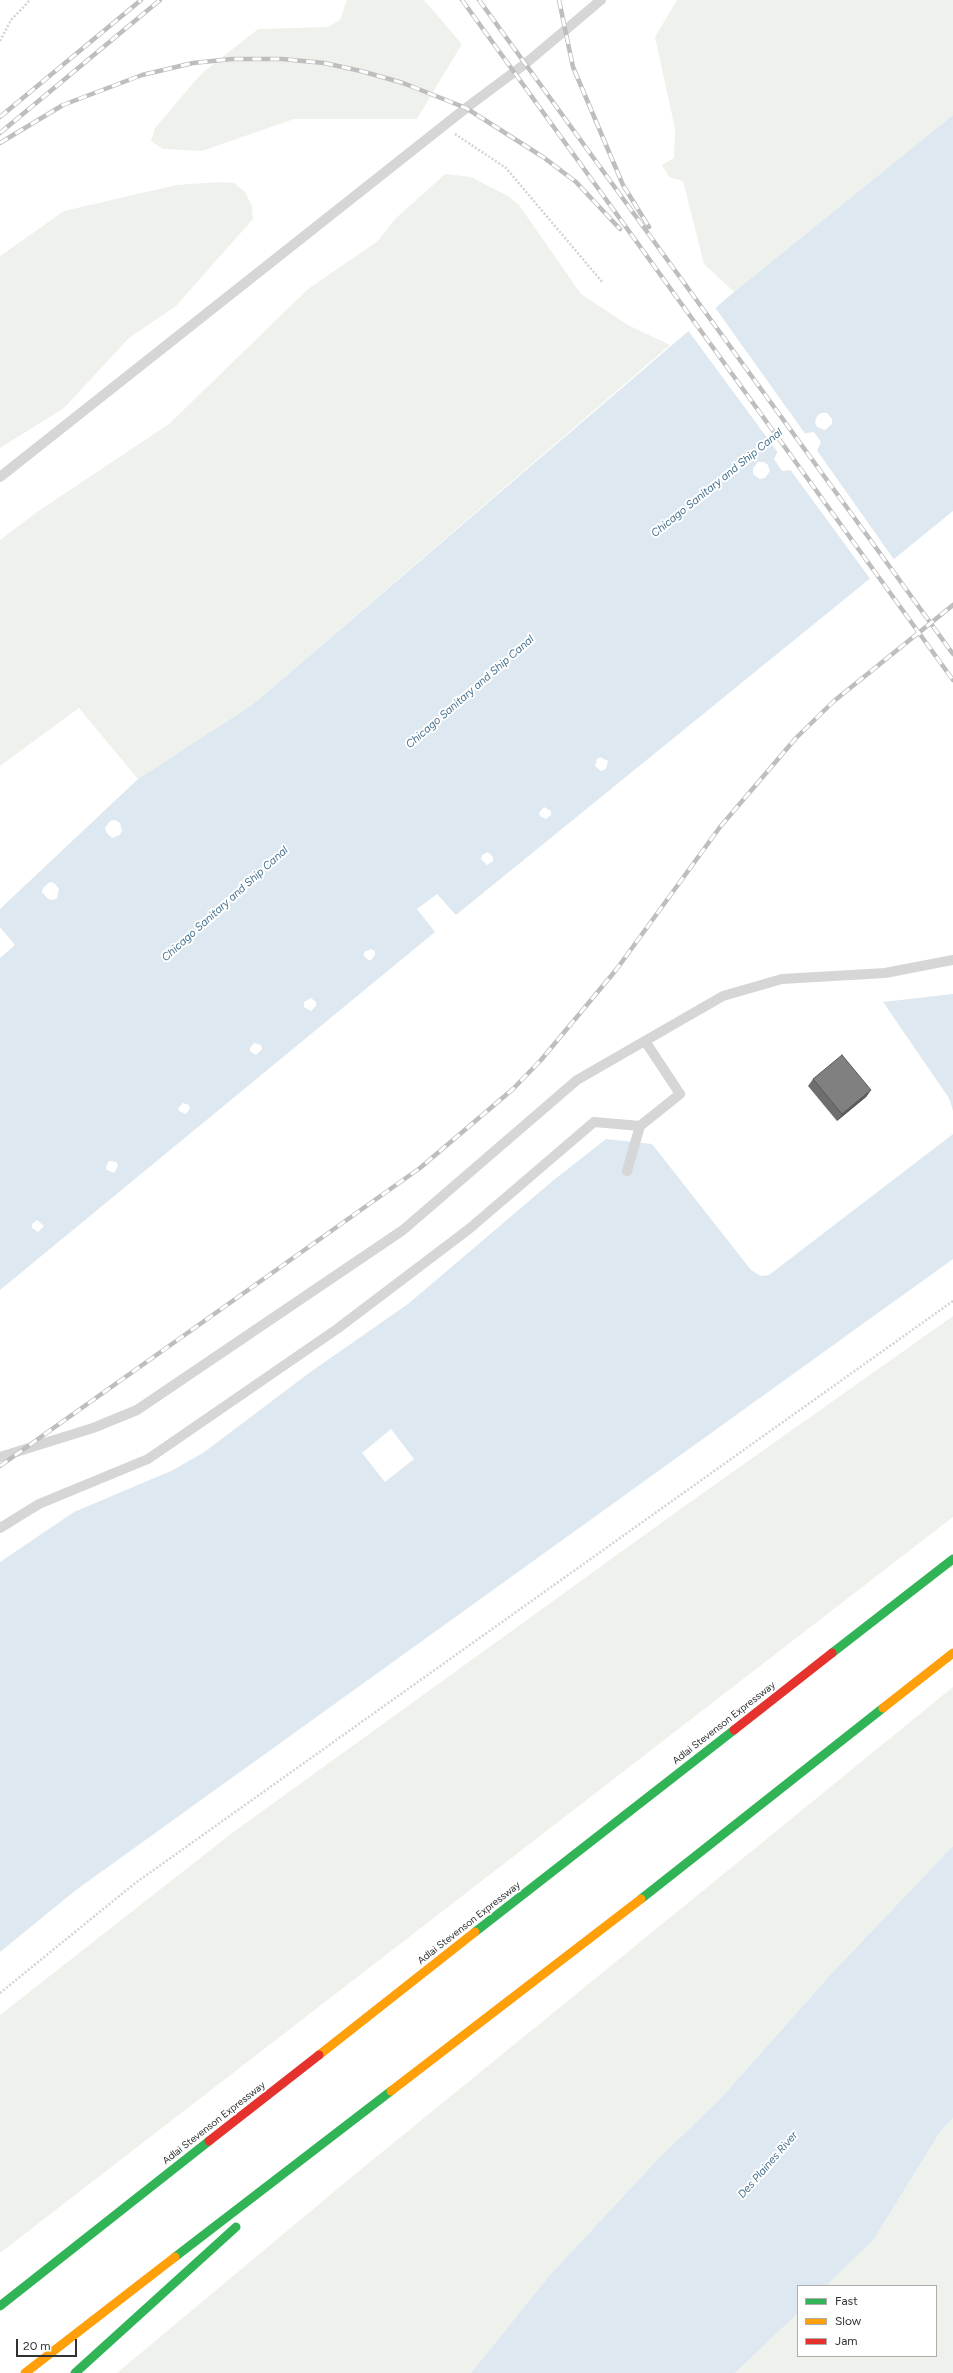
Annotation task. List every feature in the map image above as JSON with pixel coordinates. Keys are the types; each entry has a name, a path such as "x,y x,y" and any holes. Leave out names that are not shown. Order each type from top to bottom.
{"highway":[{"name":"Adlai Stevenson Expressway","path":"0,2306 605,1830 953,1559"},
{"path":"25,2373 650,1892 953,1653"},
{"path":"266,2200 348,2125"},
{"path":"75,2373 242,2222"}],"lane":[{"path":"0,477 443,126 525,64 601,0"},
{"path":"0,1457 93,1428 137,1410 403,1230 577,1080 723,996 782,979 885,973 953,960"},
{"path":"627,1171 640,1126 680,1094 645,1041"},
{"path":"0,1528 39,1504 148,1459 337,1329 469,1229 594,1122 640,1126"}],"path":[{"path":"0,41 12,20 30,0"},
{"path":"443,126 506,168 604,283"},
{"path":"0,1993 134,1884 953,1301"}],"shaded area":[{"path":"347,0 424,0 462,44 417,119 294,119 202,151 163,149 151,141 155,128 201,74 258,29 328,27 340,20"},
{"path":"677,0 953,0 953,115 734,292 704,264 683,181 669,177 662,165 674,158 675,129 655,37"},
{"path":"445,174 471,177 508,196 519,205 581,294 628,325 670,345 252,705 138,779 79,708 0,766 0,540 37,512 169,424 308,289 378,241 395,219"},
{"path":"220,182 234,183 245,192 252,206 253,219 176,306 129,338 64,408 0,448 0,256 64,211 176,185"},
{"path":"953,1316 953,1517 0,2253 0,2015 232,1833 679,1510"},
{"path":"953,1687 953,1846 832,1973 721,2098 659,2158 549,2276 471,2373 117,2373 354,2175"},
{"path":"953,2118 953,2373 735,2373 797,2314 797,2357 937,2357 937,2285 827,2285 874,2239 940,2132"}],"water":[{"name":"Chicago Sanitary and Ship Canal","path":"953,115 953,511 456,915 437,894 417,909 435,932 0,1290 0,958 15,945 0,927 0,909 138,779 252,705 734,292","holes":["821,413 827,413 832,419 832,424 825,430 817,427 815,422 817,416","814,432 821,442 815,455 794,470 782,471 774,459 779,449 801,434","758,462 764,462 768,465 770,471 765,478 760,479 753,474 753,468","600,757 608,761 606,769 601,771 595,766 597,759","544,807 551,811 551,815 546,819 540,816 539,813","115,820 120,823 122,831 120,835 112,838 106,832 105,828 110,821","488,852 493,857 493,861 487,865 481,859 482,855","50,882 54,883 59,889 57,898 53,900 48,899 42,892 43,888","371,949 375,951 375,955 371,960 368,960 364,956 364,952","311,998 316,1002 316,1006 311,1011 304,1007 304,1002","254,1043 261,1045 262,1049 256,1055 250,1051 250,1048","183,1103 189,1105 190,1108 186,1114 179,1111 178,1108","109,1161 116,1162 118,1166 114,1173 107,1170 106,1167","37,1220 44,1226 38,1232 32,1228 32,1224"]},
{"path":"953,994 953,1111 949,1098 883,1002"},
{"path":"953,1134 953,1259 76,1890 0,1952 0,1562 74,1512 171,1471 203,1453 309,1373 408,1304 555,1179 606,1139 652,1144 751,1270 761,1276 769,1275","holes":["391,1429 414,1459 385,1482 362,1453"]},
{"name":"Des Plaines River","path":"953,1846 953,2118 940,2132 874,2239 827,2285 797,2285 797,2314 735,2373 471,2373 549,2276 659,2158 721,2098 832,1973"}],"pier":[{"path":"714,306 806,435 781,451 779,454 687,329"},
{"path":"816,449 895,561 871,580 789,468 814,454"}],"building":[{"path":"842,1055 871,1090 842,1114 813,1079"}],"railway":[{"path":"0,117 141,0"},
{"path":"0,133 160,0"},
{"path":"462,0 953,680"},
{"path":"479,0 953,654"},
{"path":"559,0 573,67 623,185 649,227"},
{"path":"0,143 63,105 142,75 193,63 232,59 282,59 324,63 361,71 403,83 466,108 543,157 576,182 620,229"},
{"path":"0,1466 420,1168 513,1089 541,1060 616,970 720,827 796,738 834,701 953,605"}],"traffic: fast":[{"path":"832,1653 953,1559"},
{"path":"641,1899 883,1708"},
{"path":"475,1932 734,1730"},
{"path":"175,2257 391,2091"},
{"path":"0,2306 209,2141"},
{"path":"75,2373 236,2227"}],"traffic: slow":[{"path":"883,1708 953,1653"},
{"path":"391,2091 641,1899"},
{"path":"319,2055 475,1932"},
{"path":"25,2373 175,2257"}],"traffic: jam":[{"path":"734,1730 832,1653"},
{"path":"209,2141 319,2055"}]}
